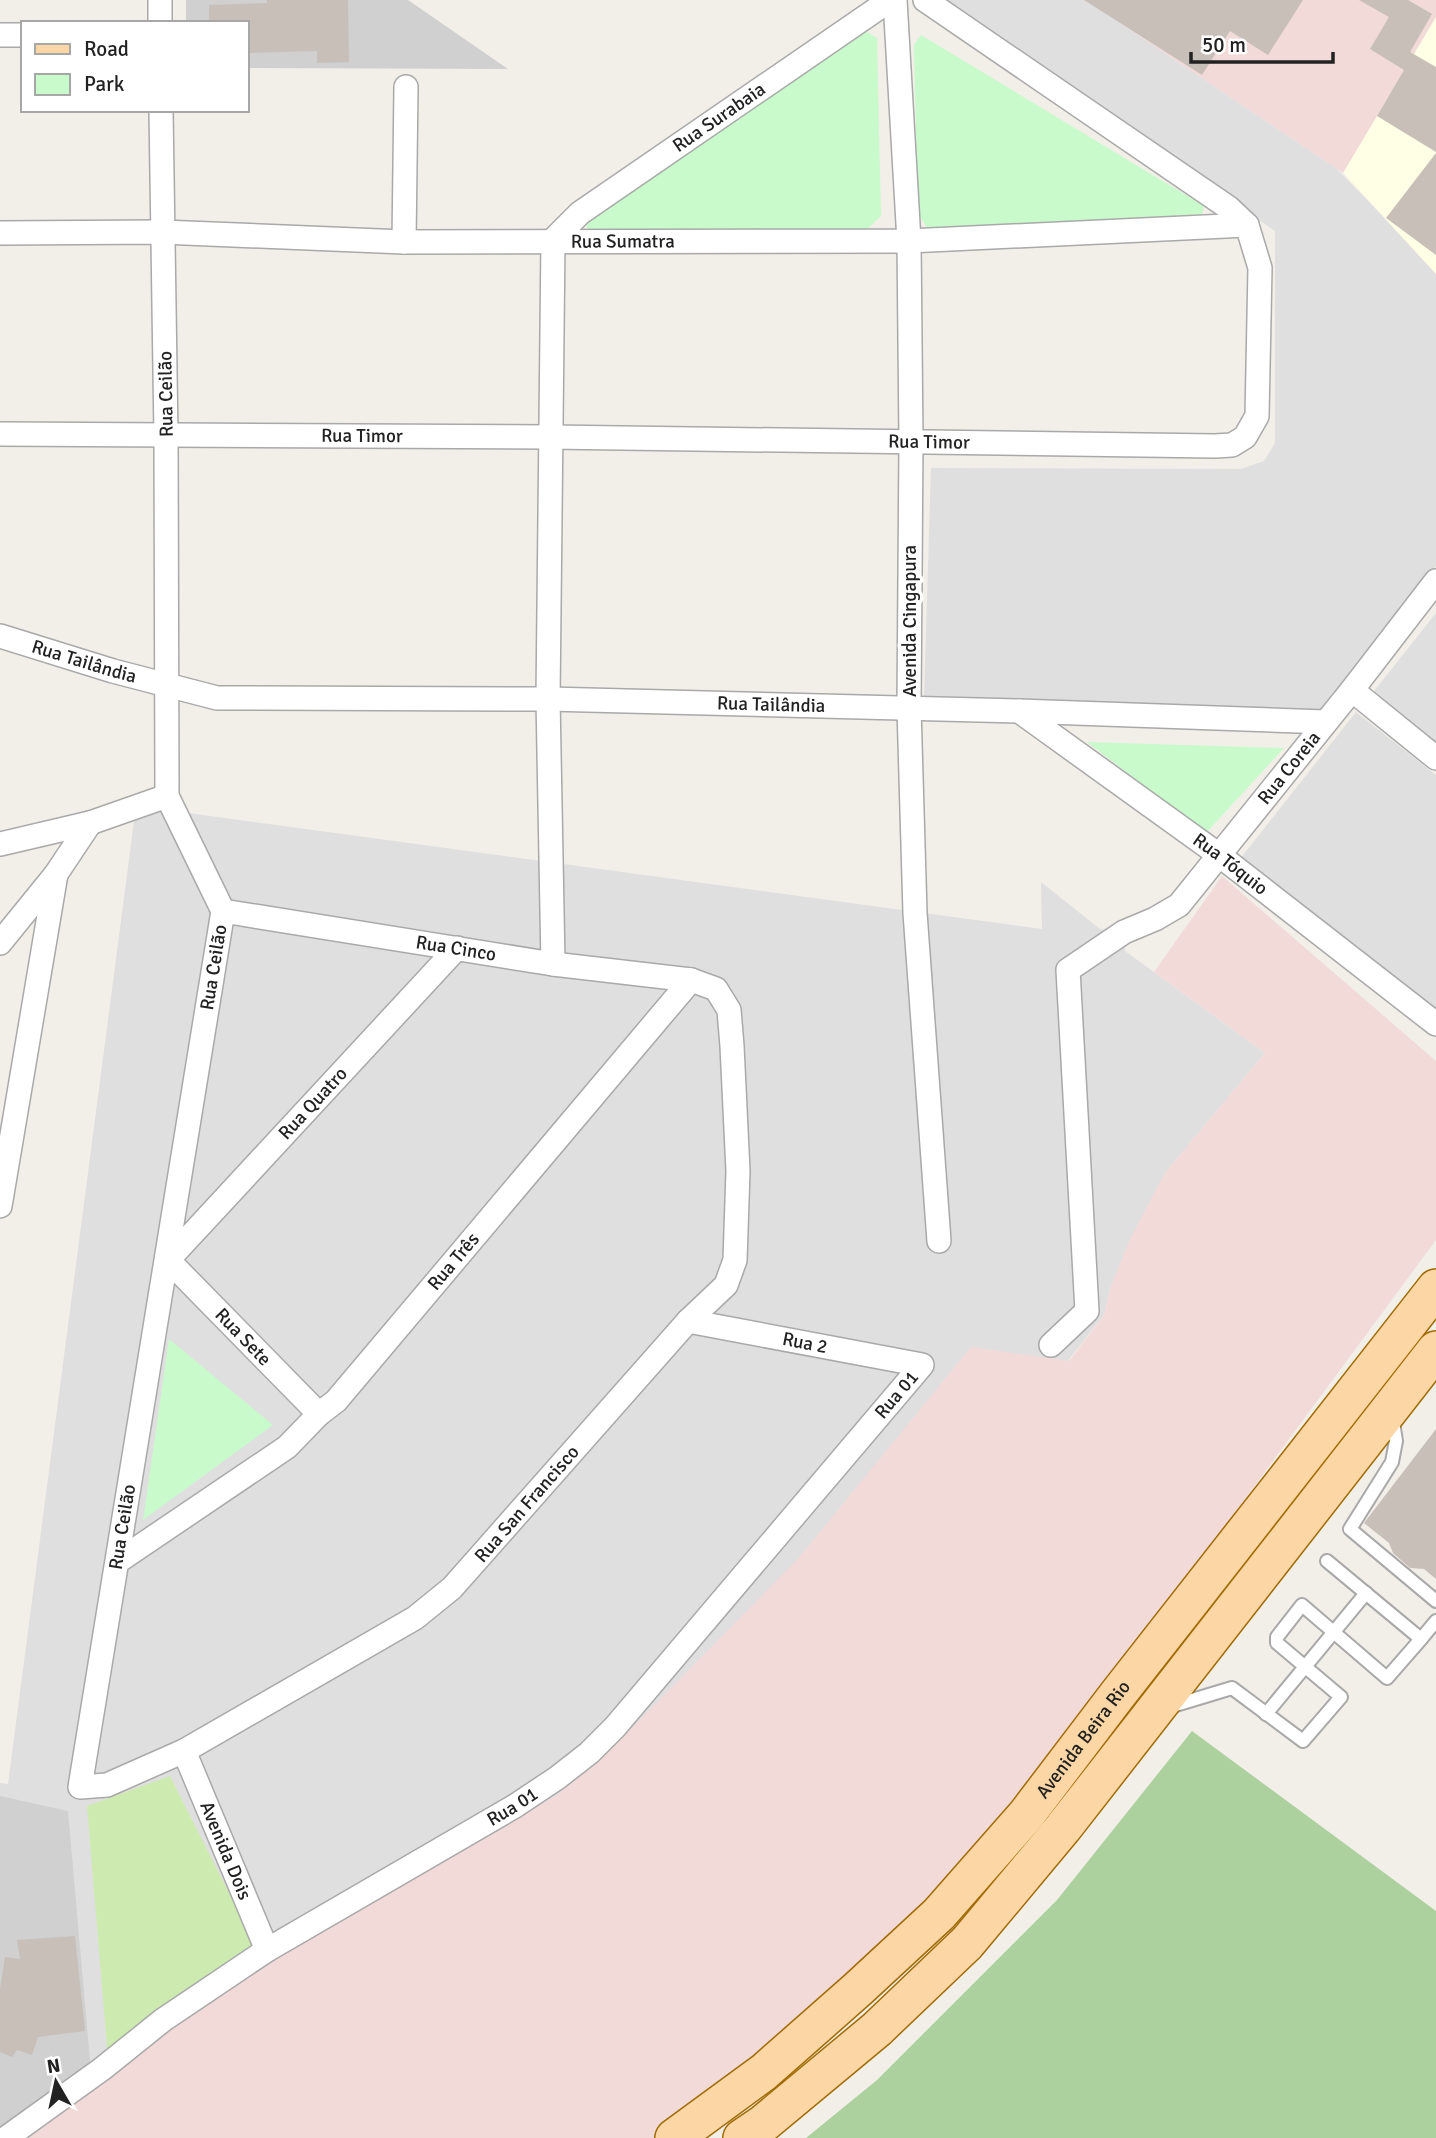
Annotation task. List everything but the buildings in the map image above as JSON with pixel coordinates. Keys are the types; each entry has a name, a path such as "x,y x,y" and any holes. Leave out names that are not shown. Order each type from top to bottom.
{"main road":[{"name":"Avenida Beira Rio","path":"674,2138 764,2072 939,1914 1026,1815 1436,1288"},
{"name":"Avenida Beira Rio","path":"742,2138 764,2123 877,2029 967,1943 1063,1828 1436,1350"},
{"path":"1370,1372 1395,1402"}],"street":[{"path":"159,0 160,21"},
{"name":"Rua Surabaia","path":"553,240 580,213 893,0"},
{"name":"Avenida Cingapura","path":"893,0 909,241 909,708 915,913 939,1241"},
{"path":"925,0 1229,208 1247,225"},
{"path":"0,35 21,35"},
{"path":"404,242 406,87"},
{"name":"Rua Ceilão","path":"80,1787 223,911 167,796 166,436 161,112"},
{"name":"Rua Sumatra","path":"0,233 162,232 404,242 909,241 1247,225"},
{"name":"Rua Timor","path":"0,434 1232,445 1245,438 1257,416 1260,268 1247,225"},
{"path":"553,240 548,699 553,964"},
{"name":"Rua Coreia","path":"1051,1345 1087,1311 1068,970 1124,932 1180,905 1436,581"},
{"name":"Rua Tailândia","path":"0,636 216,698 548,699 1325,722"},
{"path":"1352,690 1436,758"},
{"name":"Rua Tóquio","path":"1019,711 1219,855 1436,1024"},
{"path":"0,844 90,823 167,796"},
{"path":"0,943 57,874 90,823"},
{"path":"0,1206 57,874"},
{"name":"Rua Cinco","path":"223,911 553,964 691,980"},
{"name":"Rua Quatro","path":"168,1260 457,948"},
{"name":"Rua San Francisco","path":"80,1787 107,1785 184,1751 415,1618 453,1588 688,1321 726,1285 736,1260 738,1171 729,1010 716,989 691,980"},
{"name":"Rua Três","path":"117,1562 286,1447 336,1401 691,980"},
{"name":"Rua Sete","path":"168,1260 319,1414"},
{"name":"Rua 2","path":"688,1321 922,1365"},
{"name":"Rua 01","path":"6,2138 102,2069 163,2020 267,1950 516,1806 589,1752 615,1727 922,1365"},
{"name":"Avenida Dois","path":"184,1751 267,1950"}],"lane":[{"path":"1395,1402 1396,1441 1392,1462 1350,1528 1436,1601"},
{"path":"1327,1561 1421,1639"},
{"path":"1266,1714 1366,1593"},
{"path":"1152,1712 1232,1688 1303,1741 1341,1697 1277,1643 1277,1637 1302,1605 1387,1678 1436,1621"}],"shaded area":[{"path":"186,0 408,0 508,69 248,68 248,21 186,21"},
{"path":"943,0 1086,0 1336,168 1436,271 1436,566 1318,713 924,696 931,468 1241,469 1264,461 1275,443 1275,231"},
{"path":"1086,0 1436,0 1436,274 1343,173"},
{"path":"1436,17 1436,274 1343,173"},
{"path":"1436,613 1436,746 1371,695"},
{"path":"1356,712 1436,775 1436,1008 1240,859"},
{"path":"136,806 1042,929 1041,882 1100,929 1124,932 1125,951 1265,1053 1165,1173 1110,1289 1104,1315 958,1501 106,2138 0,2138 0,1783 8,1784"},
{"path":"1222,876 1436,1061 1436,1240 1027,1794 867,1970 665,2138 29,2138 151,2042 277,1956 556,1796 618,1742 797,1560 971,1347 1069,1361 1104,1315 1110,1289 1130,1239 1165,1173 1265,1053 1154,972"},
{"path":"0,1796 68,1811 91,2072 0,2130"}],"green space":[{"path":"865,31 877,38 881,216 864,232 589,231 584,220"},
{"path":"921,35 1204,206 1202,214 930,232 918,214 914,45"},
{"path":"1087,742 1284,748 1206,833"},
{"path":"169,1339 273,1425 143,1520"},
{"path":"1192,1731 1436,1911 1436,2138 806,2138 877,2080 1057,1900"},
{"path":"170,1776 256,1947 108,2059 87,1806"}]}
